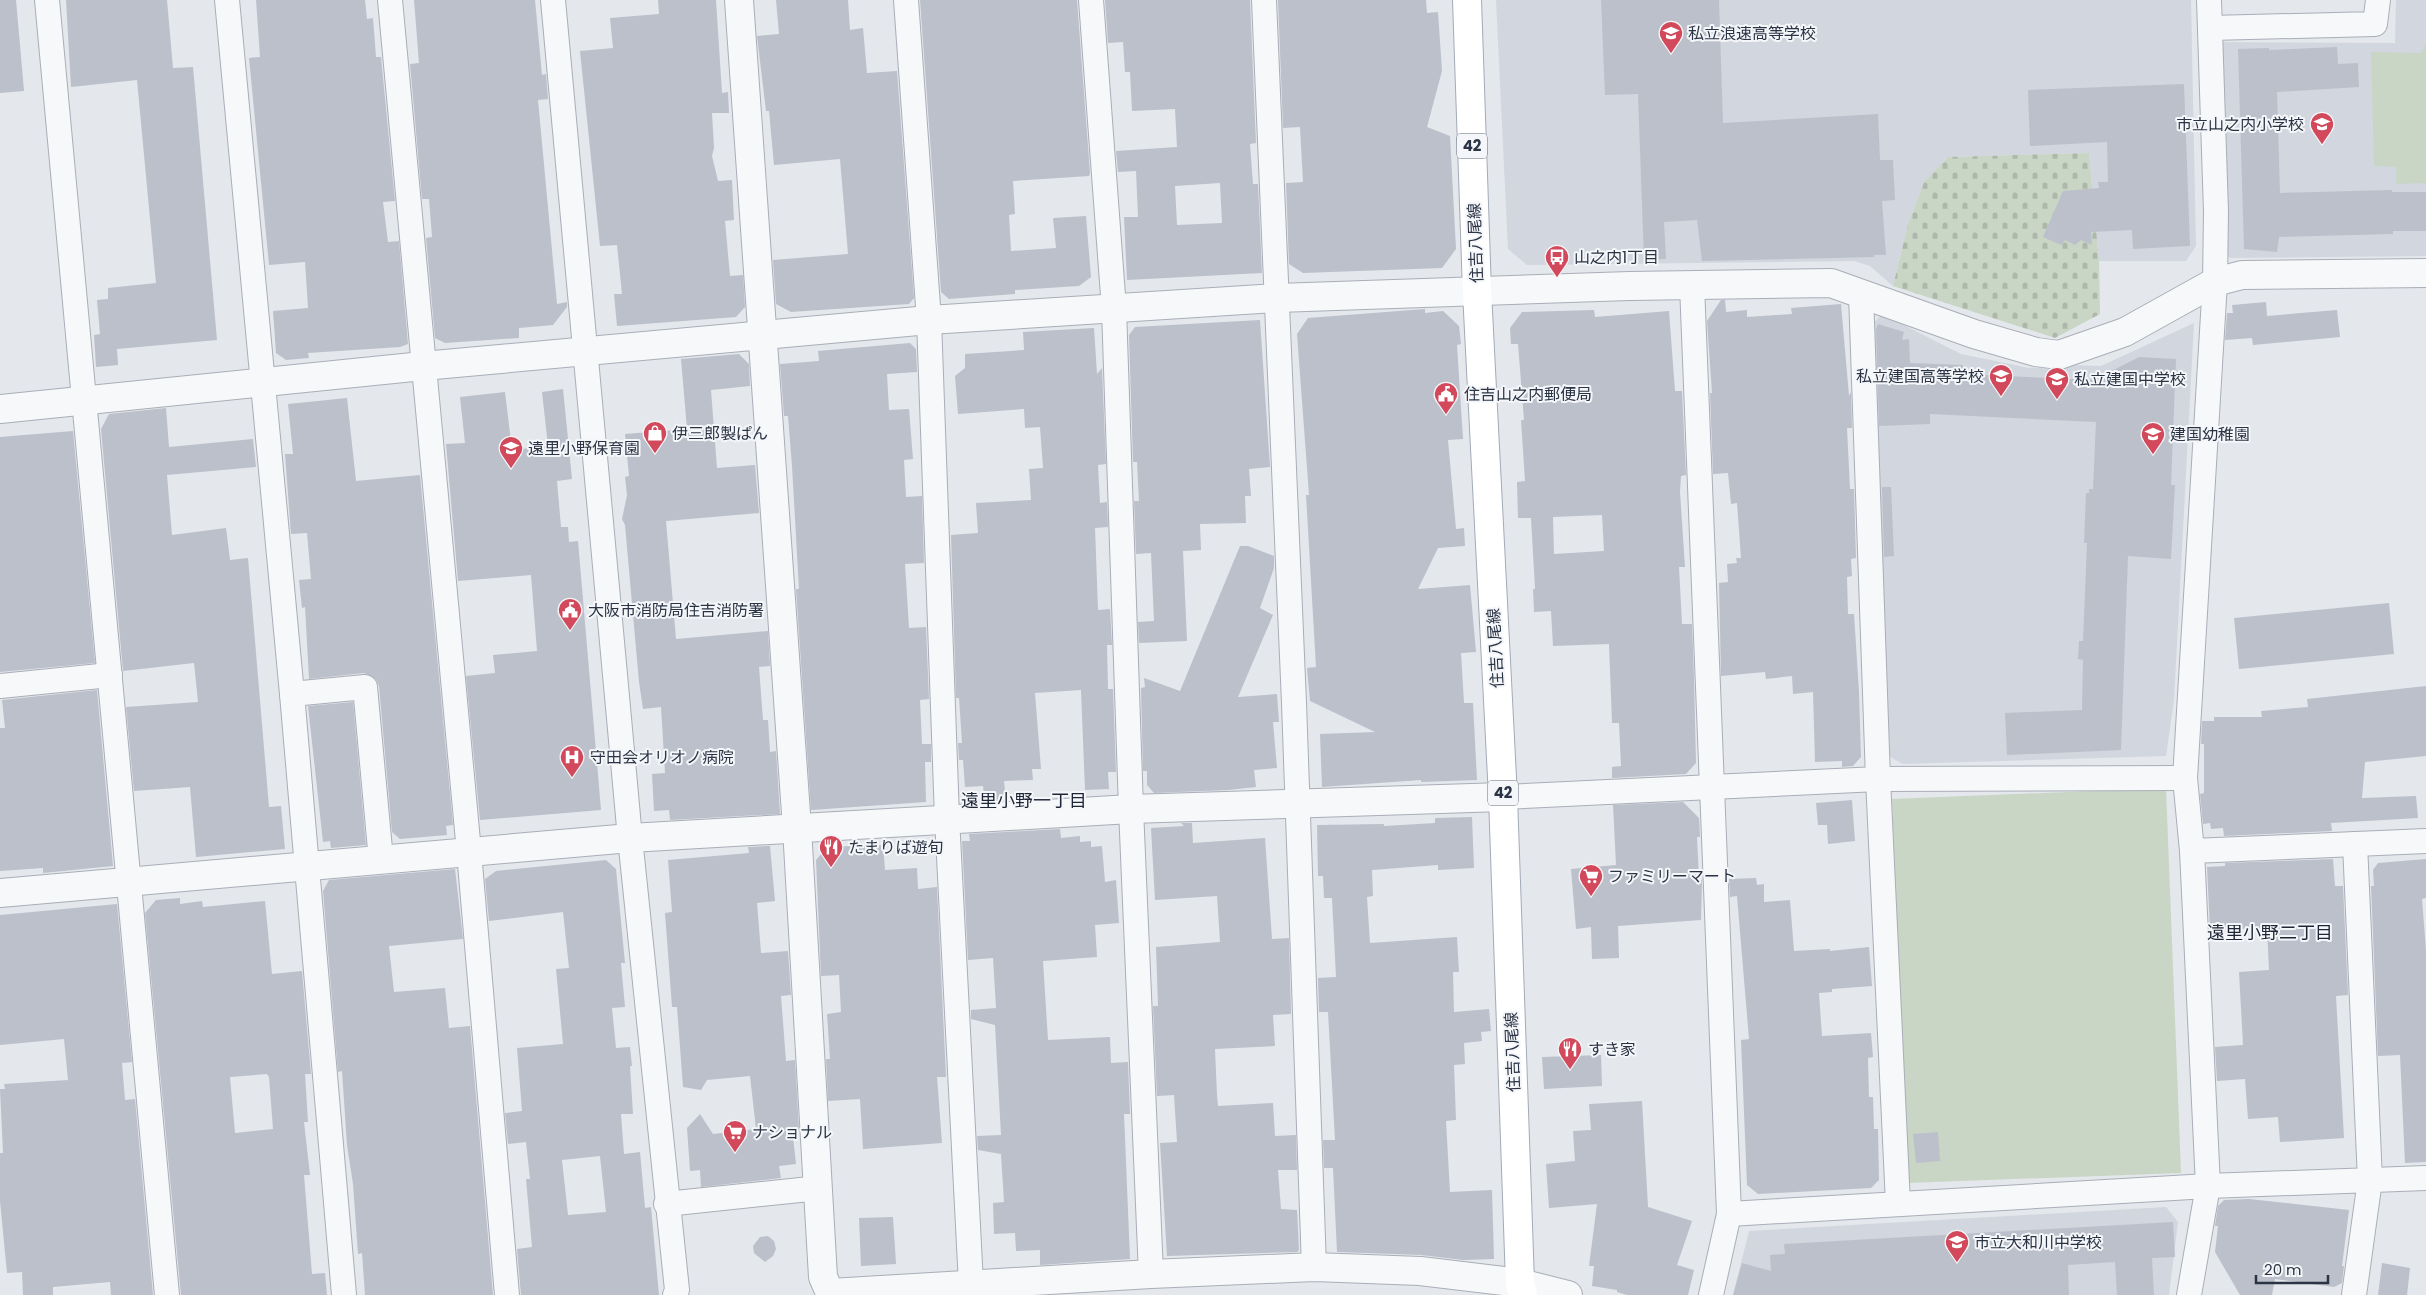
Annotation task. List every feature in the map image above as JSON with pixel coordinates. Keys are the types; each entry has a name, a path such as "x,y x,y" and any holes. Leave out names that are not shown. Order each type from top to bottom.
{"main road":[{"name":"住吉八尾線","path":"1467,0 1477,292 1503,797 1521,1289"}],"street":[{"path":"47,0 130,882 146,1087 167,1295"},
{"path":"227,0 308,866 344,1295"},
{"path":"390,0 469,852 506,1295"},
{"path":"554,0 630,838 675,1295"},
{"path":"739,0 797,828 823,1277 830,1293 1151,1274 1314,1267 1420,1271 1521,1289 1568,1295"},
{"path":"906,0 929,320 947,818 971,1284"},
{"path":"1091,0 1114,309 1131,809 1151,1274"},
{"path":"1264,0 1298,802 1314,1267"},
{"path":"2189,1295 2208,1186 2192,851 2185,778 2215,282 2216,212 2209,0"},
{"path":"2210,28 2375,24 2378,0"},
{"path":"0,409 85,402 423,366 929,320 1277,298 1692,285 1831,283 1992,339 2036,352 2059,355 2125,332 2215,282 2242,275 2426,273"},
{"path":"1692,285 1711,787 1730,1214 1711,1295"},
{"path":"1862,294 1878,780 1898,1204"},
{"path":"0,686 110,675"},
{"path":"292,694 366,687 381,860"},
{"path":"0,893 630,838 947,818 1298,802 1503,797 1878,780 2185,778"},
{"path":"2192,851 2426,841"},
{"path":"2354,1295 2370,1180 2356,844"},
{"path":"1730,1214 2208,1186 2426,1178"},
{"path":"666,1204 819,1188"}],"shaded area":[{"path":"1496,0 2191,0 2196,246 2186,261 2099,261 2089,153 1948,157 1924,182 1908,224 1893,286 1870,266 1854,261 1527,265 1508,249"},
{"name":"市立山之内小学校","path":"2396,0 2426,0 2426,256 2230,258 2218,246 2217,42 2395,43"},
{"path":"1882,314 1961,354 2029,368 2067,365 2101,366 2194,323 2174,700 2166,756 1903,764 1890,757 1873,324"},
{"name":"市立大和川中学校","path":"2166,1207 2178,1222 2169,1295 1733,1295 1749,1231"}],"green space":[{"path":"2426,44 2426,183 2396,184 2396,167 2374,166 2371,52 2421,53"},
{"path":"2089,153 2099,261 2100,314 2055,338 1893,286 1908,224 1924,182 1948,157"},
{"path":"2166,788 2181,1173 1907,1183 1892,799"}],"building":[{"path":"0,0 16,0 24,91 0,93"},
{"path":"66,0 167,0 173,68 193,67 217,340 117,349 118,365 96,367 94,335 100,334 97,300 108,299 108,288 156,283 137,80 71,87"},
{"path":"256,0 365,0 367,19 373,18 376,57 381,57 395,201 383,202 388,242 399,241 408,344 400,347 308,353 309,358 286,360 276,353 273,311 308,308 305,262 269,265 249,58 260,57"},
{"path":"414,0 535,0 542,75 546,74 548,99 538,100 557,304 567,302 567,307 553,325 519,328 519,338 445,343 435,338 426,238 432,237 429,199 422,199 410,64 419,63"},
{"path":"658,0 716,0 722,93 728,92 729,113 712,113 714,148 712,156 718,181 732,180 734,220 725,221 730,276 743,275 745,307 736,317 617,326 614,294 622,294 617,245 600,246 580,51 613,48 610,18 659,14"},
{"path":"776,0 848,0 850,30 863,28 867,73 897,71 914,298 909,304 791,312 776,304 773,260 848,254 840,159 774,165 769,111 766,111 757,36 779,34"},
{"path":"920,0 1077,0 1090,173 1089,176 1013,181 1015,214 1009,215 1011,251 1056,248 1053,218 1086,216 1091,277 1079,286 1015,290 1015,294 949,299 941,292"},
{"path":"1105,0 1250,0 1256,143 1250,144 1253,184 1258,184 1262,273 1127,280 1124,217 1138,217 1136,171 1118,172 1116,151 1177,147 1175,109 1132,111 1130,72 1125,72 1123,42 1108,43","holes":["1220,183 1222,223 1177,225 1175,186"]},
{"path":"1278,0 1426,0 1427,13 1438,12 1442,71 1427,127 1450,136 1456,249 1442,268 1303,273 1289,264 1286,183 1303,182 1300,127 1283,128"},
{"path":"1601,0 1719,0 1723,123 1878,114 1880,160 1893,160 1895,200 1882,201 1886,255 1874,255 1874,257 1702,261 1697,220 1664,222 1666,259 1644,260 1638,94 1605,95"},
{"path":"2337,47 2338,64 2358,63 2359,87 2277,92 2280,193 2392,190 2392,192 2426,192 2426,231 2393,231 2393,234 2279,237 2277,252 2244,249 2238,49 2269,48 2269,50"},
{"path":"2184,84 2190,246 2133,249 2132,230 2091,232 2092,245 2081,240 2075,245 2065,240 2061,245 2043,237 2063,191 2099,188 2098,182 2108,182 2107,142 2030,146 2028,90"},
{"path":"1721,300 1725,300 1726,312 1747,310 1747,317 1792,314 1791,308 1841,304 1849,396 1851,392 1852,428 1847,428 1850,489 1854,489 1856,558 1851,559 1852,576 1847,577 1848,614 1854,614 1859,692 1861,757 1853,766 1842,767 1842,761 1815,762 1813,692 1793,694 1792,676 1766,679 1765,672 1721,676 1719,583 1728,582 1727,564 1737,563 1736,558 1741,558 1737,503 1731,504 1728,473 1713,474 1710,393 1712,393 1707,321"},
{"path":"2266,302 2267,316 2337,310 2340,337 2253,345 2252,338 2225,340 2227,313 2233,313 2232,305"},
{"path":"1425,309 1425,313 1443,311 1459,326 1461,344 1457,345 1463,439 1448,440 1456,529 1464,528 1465,546 1438,548 1418,589 1470,585 1476,652 1461,653 1464,703 1473,703 1477,780 1421,782 1421,780 1322,787 1320,734 1375,732 1310,701 1307,668 1316,667 1306,495 1309,495 1297,334 1308,318"},
{"path":"1594,310 1595,317 1669,311 1675,391 1682,391 1686,475 1681,476 1680,492 1685,567 1679,567 1682,624 1692,624 1694,678 1696,763 1686,774 1612,778 1612,767 1621,766 1619,723 1612,723 1609,644 1553,646 1551,611 1534,612 1533,589 1535,589 1531,518 1518,518 1517,482 1525,481 1521,420 1524,420 1518,344 1511,344 1510,328 1522,312","holes":["1602,515 1604,551 1554,554 1553,517"]},
{"path":"1260,320 1270,467 1249,469 1251,496 1245,496 1246,523 1200,524 1201,550 1183,551 1187,641 1139,643 1138,622 1154,621 1151,553 1136,554 1134,501 1139,501 1137,462 1133,462 1129,335 1135,327"},
{"path":"1878,324 1904,332 1902,340 1909,339 1910,363 1963,365 1963,374 2094,380 2139,357 2176,359 2171,485 2175,485 2171,559 2128,556 2121,750 2007,755 2005,713 2082,710 2083,660 2078,659 2079,641 2083,641 2087,543 2084,543 2086,493 2089,493 2089,489 2093,489 2096,422 1930,414 1930,424 1879,426 1876,329"},
{"path":"1094,328 1097,374 1102,368 1106,464 1098,465 1100,503 1107,502 1108,527 1095,528 1098,610 1110,609 1112,645 1107,645 1108,689 1113,689 1116,772 1108,772 1109,789 1085,790 1081,690 1035,693 1041,769 1032,769 1033,780 1004,781 1006,801 985,802 983,786 965,787 963,760 959,760 958,743 962,743 959,698 956,698 951,535 978,533 976,503 1031,500 1029,469 1043,468 1040,427 1025,428 1024,409 958,414 955,376 965,368 965,354 1024,350 1023,332"},
{"path":"910,343 916,349 917,372 887,374 889,410 909,409 913,459 904,460 906,497 922,496 924,563 905,564 909,628 926,627 929,699 920,700 922,744 931,744 931,762 925,762 926,802 811,810 796,589 799,589 792,466 788,416 784,416 780,364 819,361 818,351"},
{"path":"739,354 749,364 750,386 711,390 717,468 755,465 759,513 666,521 676,639 768,631 770,666 759,667 763,720 768,720 770,752 776,751 780,814 670,820 669,810 654,811 652,774 665,773 661,707 643,709 639,682 625,525 622,519 627,495 625,477 629,476 625,434 687,429 681,359"},
{"path":"563,389 572,479 557,481 561,527 568,527 569,542 578,541 601,810 480,820 466,676 495,673 493,655 537,651 531,575 458,581 446,444 465,443 460,397 505,392 512,450 548,446 542,392"},
{"path":"347,398 356,481 420,475 453,825 446,826 447,835 400,839 392,832 379,686 376,679 364,673 309,679 305,607 302,608 299,580 311,579 307,533 291,534 285,454 293,454 288,404"},
{"path":"166,408 169,447 253,439 256,467 167,475 172,535 226,528 230,560 248,558 269,807 281,806 285,849 196,857 190,787 134,791 126,707 198,702 194,663 123,671 101,429 109,414"},
{"path":"73,431 95,663 0,672 0,437"},
{"path":"1882,487 1891,487 1894,556 1884,557"},
{"path":"1240,546 1248,546 1274,556 1274,568 1260,608 1273,615 1238,697 1277,694 1279,722 1273,722 1277,768 1254,770 1256,787 1154,793 1147,785 1147,771 1143,771 1141,688 1145,687 1144,678 1180,691"},
{"path":"2389,603 2394,654 2239,669 2234,618"},
{"path":"2426,686 2426,756 2365,762 2362,798 2416,796 2418,818 2331,823 2332,831 2224,836 2223,828 2211,829 2210,823 2203,824 2200,794 2204,793 2204,744 2201,744 2202,721 2214,721 2214,717 2262,717 2261,711 2308,707 2307,699"},
{"path":"97,690 113,866 43,873 43,868 0,871 0,728 5,728 2,700"},
{"path":"353,702 366,845 331,848 330,841 323,842 308,706"},
{"path":"1852,800 1855,841 1828,844 1827,825 1818,825 1816,803"},
{"path":"1683,802 1699,818 1700,837 1697,837 1699,880 1702,880 1701,920 1618,926 1619,958 1592,959 1591,927 1576,929 1571,869 1616,865 1613,805"},
{"path":"1472,817 1474,868 1438,870 1438,865 1372,870 1373,896 1367,897 1370,943 1457,937 1459,972 1453,972 1454,1012 1489,1009 1491,1031 1481,1032 1482,1041 1464,1043 1465,1064 1454,1065 1456,1120 1446,1121 1450,1192 1492,1190 1494,1259 1463,1260 1421,1255 1337,1252 1333,1168 1324,1168 1323,1140 1335,1140 1328,1012 1319,1012 1318,978 1336,977 1332,898 1324,898 1323,876 1318,876 1317,825 1384,824 1384,826 1435,823 1435,818"},
{"path":"1181,823 1192,823 1193,843 1265,838 1272,939 1289,938 1291,1014 1273,1015 1275,1046 1215,1049 1217,1095 1218,1106 1273,1103 1275,1136 1296,1135 1297,1170 1278,1170 1281,1209 1297,1210 1299,1250 1297,1252 1167,1256 1160,1143 1177,1142 1174,1095 1157,1096 1153,1006 1158,1006 1156,947 1220,942 1217,896 1155,900 1151,828 1184,826"},
{"path":"1060,829 1061,838 1080,836 1080,842 1091,841 1091,847 1102,846 1105,882 1116,880 1119,923 1095,925 1097,957 1043,961 1048,1040 1110,1037 1111,1063 1128,1062 1130,1114 1124,1114 1130,1259 1040,1265 1040,1250 1016,1251 1015,1233 994,1234 993,1203 1004,1202 1001,1154 978,1150 977,1136 1001,1135 995,1025 971,1019 971,1010 996,1008 993,958 968,960 962,841 970,841 969,834"},
{"path":"883,845 885,870 917,868 918,889 937,887 946,1077 937,1077 942,1143 863,1149 860,1099 828,1101 826,1059 830,1059 827,1014 841,1012 839,975 821,976 816,860 827,847"},
{"path":"770,846 775,901 757,903 761,953 788,951 791,995 781,996 786,1061 795,1060 799,1130 793,1137 796,1164 779,1166 781,1178 701,1187 700,1170 690,1171 687,1128 700,1114 713,1134 756,1129 750,1076 707,1080 701,1090 683,1087 677,1007 672,1007 665,913 672,912 668,860 749,853 748,847"},
{"path":"2333,859 2335,886 2343,886 2348,995 2336,996 2344,1138 2280,1142 2278,1117 2248,1119 2245,1079 2217,1081 2215,1047 2243,1045 2239,972 2269,970 2267,928 2210,930 2207,867 2225,866 2225,863"},
{"path":"2426,859 2426,898 2422,899 2426,950 2426,1162 2405,1163 2400,1055 2378,1056 2371,886 2374,886 2373,870 2378,863"},
{"path":"606,860 616,869 625,963 621,963 625,1007 612,1008 616,1048 630,1047 632,1066 630,1066 633,1114 621,1114 624,1154 640,1152 645,1208 651,1207 659,1295 521,1295 517,1249 532,1247 526,1179 530,1179 526,1142 508,1144 505,1113 522,1111 517,1048 563,1044 556,969 569,968 563,912 489,921 485,879 496,871","holes":["600,1156 606,1212 568,1215 562,1160"]},
{"path":"455,869 463,939 389,946 394,992 445,988 449,1028 470,1026 493,1295 365,1295 362,1253 358,1254 342,1071 338,1072 323,891 329,880"},
{"path":"1756,878 1757,885 1764,884 1764,902 1790,900 1794,951 1830,949 1830,951 1869,947 1872,986 1832,989 1832,992 1819,993 1822,1036 1871,1033 1873,1057 1868,1058 1869,1097 1873,1097 1874,1129 1878,1129 1879,1180 1871,1188 1758,1194 1747,1185 1741,1040 1749,1039 1737,896 1730,897 1729,879"},
{"path":"180,898 180,904 202,901 203,907 265,901 272,974 302,971 311,1074 305,1074 308,1122 304,1122 310,1175 304,1175 312,1274 325,1273 327,1295 181,1295 145,913 156,900","holes":["267,1074 269,1077 273,1129 235,1133 230,1077"]},
{"path":"117,904 132,1062 122,1063 125,1100 135,1099 153,1295 111,1295 110,1282 53,1287 53,1295 23,1295 22,1272 7,1273 0,1201 0,1153 3,1153 0,1089 5,1089 4,1084 68,1080 64,1039 0,1045 0,915"},
{"path":"1601,1055 1602,1086 1544,1089 1542,1057"},
{"path":"1642,1101 1648,1207 1692,1221 1677,1265 1694,1270 1688,1295 1627,1295 1617,1292 1617,1290 1592,1286 1594,1266 1589,1266 1597,1204 1549,1208 1546,1164 1575,1161 1573,1131 1591,1130 1589,1104"},
{"path":"1938,1132 1940,1161 1916,1163 1913,1134"},
{"path":"2249,1199 2349,1210 2342,1266 2344,1266 2342,1283 2334,1287 2275,1279 2272,1295 2240,1295 2215,1252 2218,1226 2215,1226 2218,1206 2224,1200"},
{"path":"893,1217 896,1264 861,1266 859,1218"},
{"name":"市立大和川中学校","path":"2173,1222 2175,1257 2152,1258 2154,1295 2117,1295 2115,1262 2068,1265 2069,1295 1733,1295 1742,1263 1771,1271 1770,1255 1785,1254 1784,1244"},
{"path":"768,1236 774,1241 776,1249 773,1256 765,1262 754,1253 753,1246 760,1237"},
{"path":"2382,1263 2410,1268 2407,1295 2378,1295"}],"place":[{"name":"私立浪速高等学校","path":"1671,54"},
{"name":"市立山之内小学校","path":"2322,145"},
{"name":"山之内1丁目","path":"1557,278"},
{"name":"私立建国高等学校","path":"2001,397"},
{"name":"私立建国中学校","path":"2057,400"},
{"name":"住吉山之内郵便局","path":"1446,415"},
{"name":"伊三郎製ぱん","path":"655,454"},
{"name":"建国幼稚園","path":"2153,455"},
{"name":"遠里小野保育園","path":"511,469"},
{"name":"大阪市消防局住吉消防署","path":"570,631"},
{"name":"守田会オリオノ病院","path":"572,778"},
{"name":"たまりば遊旬","path":"831,868"},
{"name":"ファミリーマート","path":"1591,897"},
{"name":"すき家","path":"1570,1070"},
{"name":"ナショナル","path":"735,1153"},
{"name":"市立大和川中学校","path":"1957,1263"}],"district":[{"name":"遠里小野一丁目","path":"1024,801"},
{"name":"遠里小野二丁目","path":"2270,933"}]}
